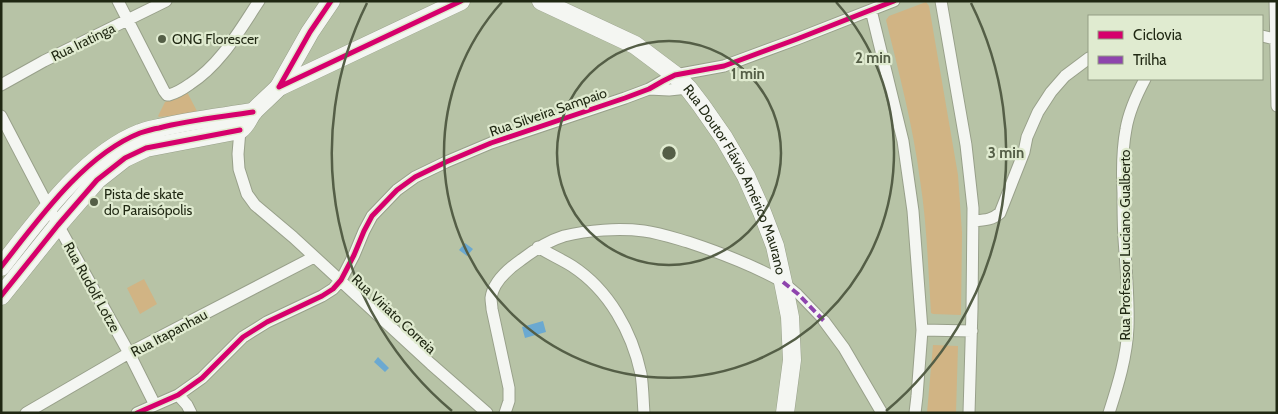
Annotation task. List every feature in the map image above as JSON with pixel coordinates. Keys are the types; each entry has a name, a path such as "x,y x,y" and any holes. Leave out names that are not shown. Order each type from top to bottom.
{"main road":[{"path":"1,296 97,180 126,158 146,148 240,130 246,125 253,112 279,87 310,32 331,1"},
{"path":"279,87 461,1"},
{"name":"Rua Doutor Flávio Américo Maurano","path":"541,1 635,45 675,75 688,88 724,138 746,176 762,212 772,237 783,282 790,317 792,360 785,413"},
{"path":"1,267 48,207 86,168 113,147 141,133 176,123 253,112"}],"street":[{"path":"118,1 166,94 170,95 200,78 213,66 224,54 259,1"},
{"name":"Rua Iratinga","path":"1,85 44,61 166,1"},
{"name":"Rua Silveira Sampaio","path":"137,413 178,396 202,378 243,337 267,322 333,290 341,280 354,256 372,216 396,190 415,177 491,143 649,89 675,75 724,66 894,1"},
{"path":"941,1 966,146 973,208 969,413"},
{"path":"1275,1 1277,106"},
{"path":"871,10 904,141 913,211 922,330 915,413"},
{"path":"1263,36 1275,39"},
{"path":"973,221 988,220 1000,213 1038,112 1051,92 1065,76 1088,59"},
{"name":"Rua Professor Luciano Gualberto","path":"1109,413 1121,372 1128,328 1122,175 1126,127 1136,96 1144,80"},
{"name":"Rua Silveira Sampaio","path":"649,89 669,90 688,88"},
{"name":"Rua Rudolf Lotze","path":"1,116 48,207 129,353 155,405"},
{"name":"Rua Viriato Correia","path":"240,130 239,168 247,194 255,205 341,280 430,364 487,413"},
{"path":"504,413 509,401 509,388 492,310 491,298 494,289 500,279 519,261 538,248 563,237 585,232 611,230 644,231 671,237 718,252 762,270 783,282 798,294 824,321 844,348 882,413"},
{"path":"538,248 573,266 597,287 618,314 631,344 641,376 644,413"},
{"name":"Rua Itapanhau","path":"26,413 129,353 314,257"},
{"path":"922,330 972,331"},
{"path":"178,396 187,405 191,413"}],"shaded area":[{"path":"926,2 929,6 958,175 962,233 961,315 931,313 926,230 914,140 886,20 889,16"},
{"path":"187,92 198,113 158,116 165,102"},
{"path":"144,279 157,304 140,314 127,288"},
{"path":"933,345 958,346 956,413 927,413"}],"water":[{"path":"465,243 473,249 467,256 459,250"},
{"path":"543,321 546,332 525,338 522,327"},
{"path":"378,357 389,368 385,372 374,362"}],"marked path":[{"path":"783,282 798,294 824,321"}],"cycle path":[{"path":"279,87 310,32 331,1"},
{"path":"279,87 461,1"},
{"path":"137,413 178,395 202,378 243,337 267,322 333,289 341,280 372,216 397,190 415,177 491,143 625,98 649,89 675,75 724,66 894,1"},
{"path":"1,267 30,229 63,191 81,173 119,143 154,129 253,112"},
{"path":"1,296 97,180 125,158 146,148 240,130"}],"place":[{"name":"ONG Florescer","path":"162,39"},
{"name":"Pista de skate do Paraisópolis","path":"94,202"}]}
